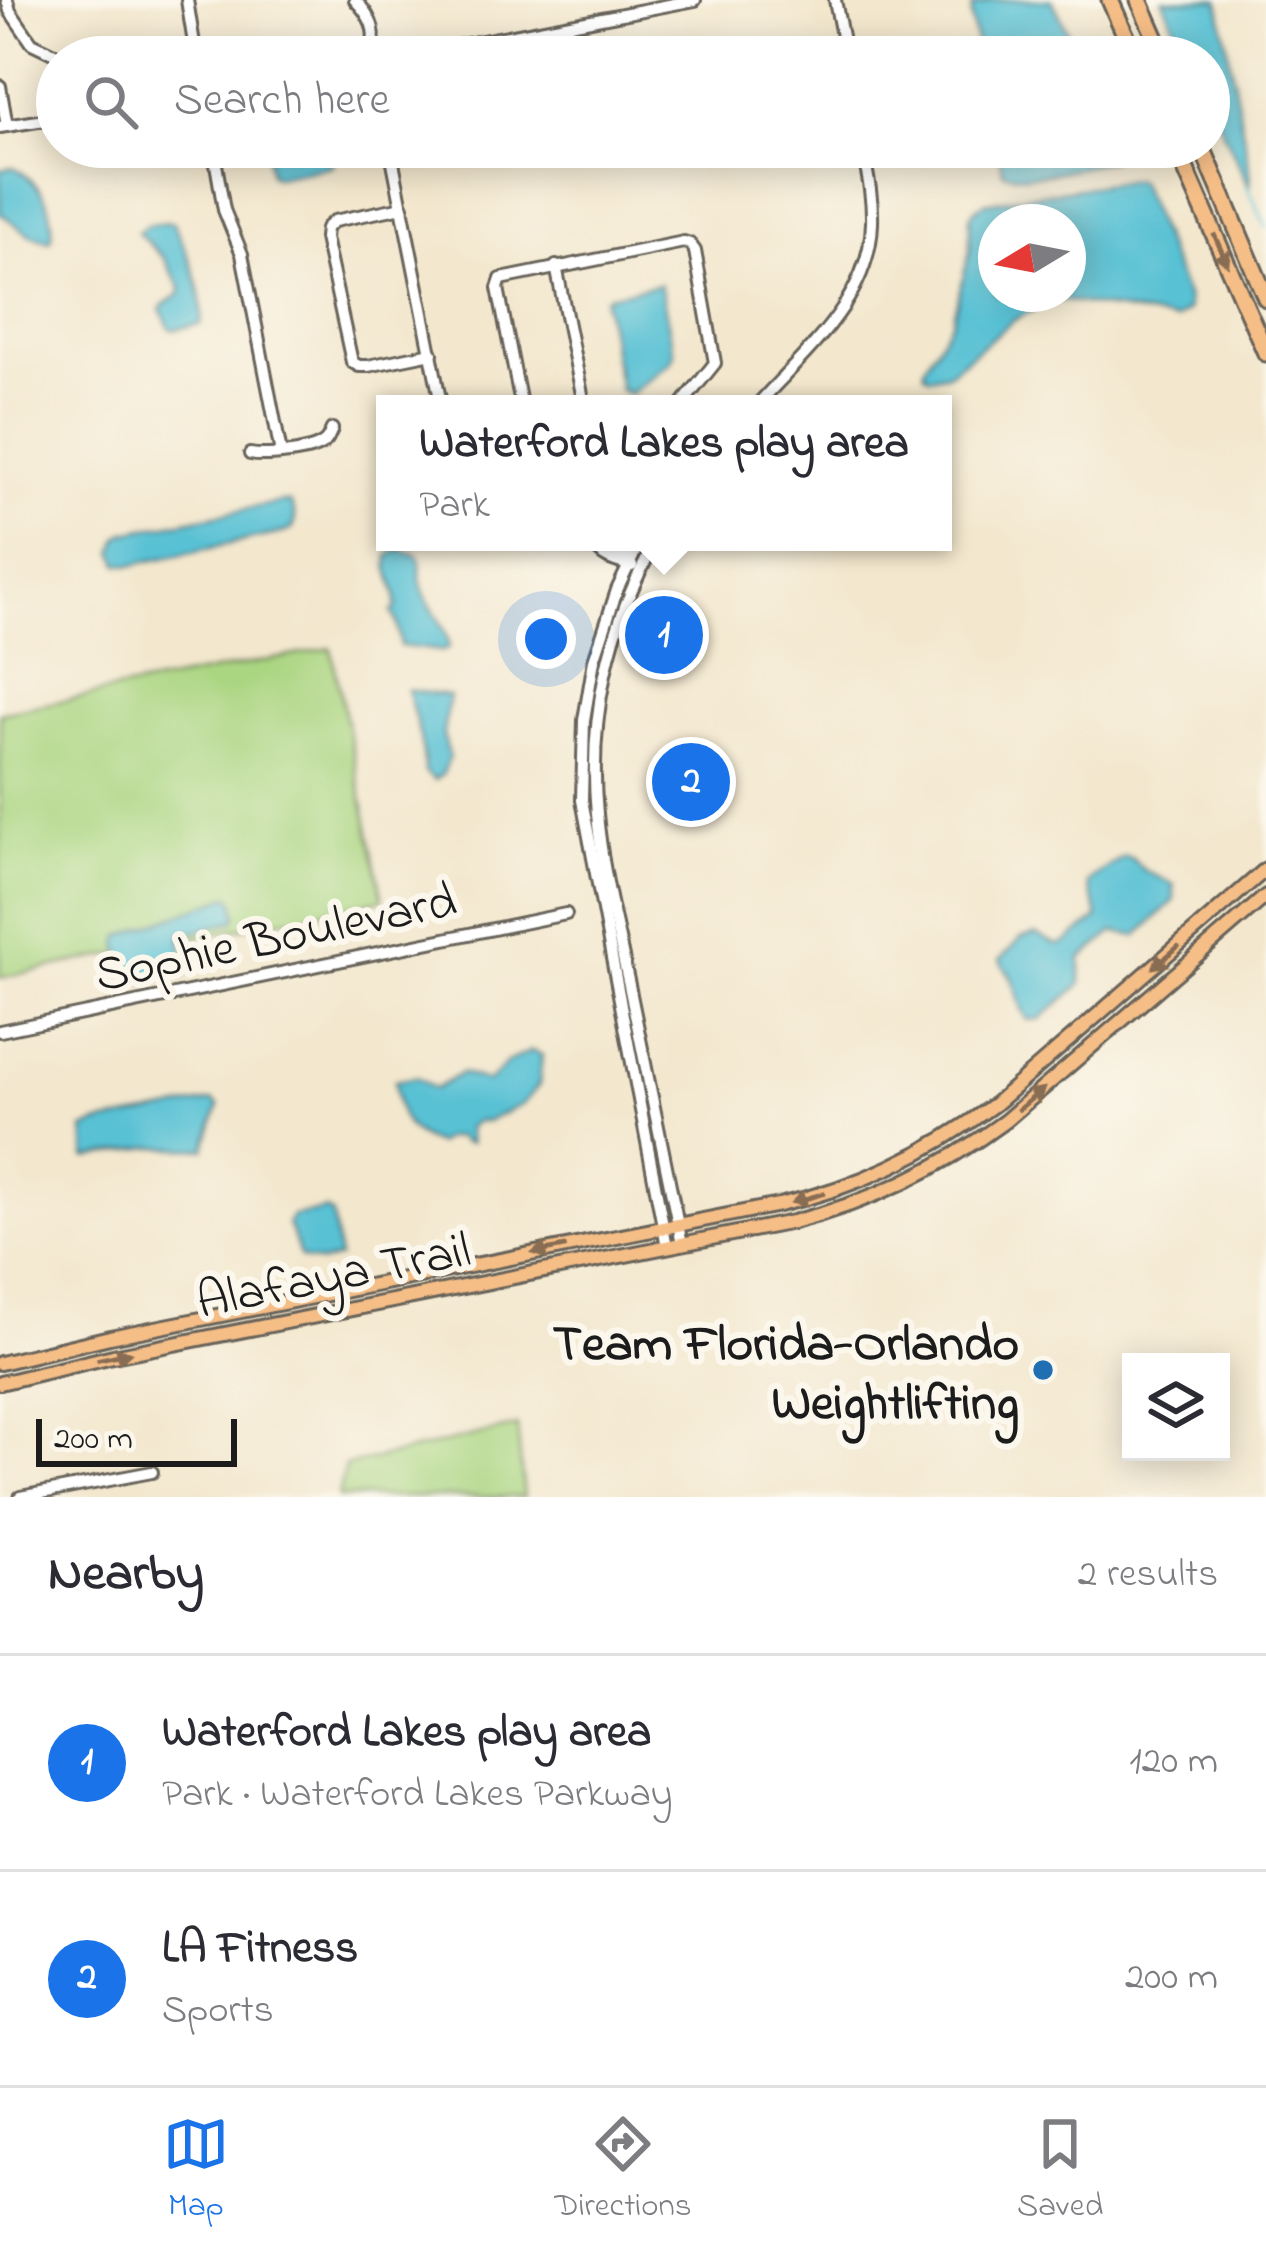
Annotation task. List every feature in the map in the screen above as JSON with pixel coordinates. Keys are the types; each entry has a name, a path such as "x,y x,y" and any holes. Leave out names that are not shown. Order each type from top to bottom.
{"highway":[{"path":"1110,0 1126,36"},
{"path":"1139,0 1155,36"},
{"path":"1185,168 1266,353"},
{"path":"1211,168 1266,298"}],"main road":[{"name":"Alafaya Trail","path":"0,1364 823,1194 893,1167 995,1104 1266,869"},
{"name":"Alafaya Trail","path":"0,1383 815,1216 878,1195 930,1169 1005,1121 1266,896"}],"street":[{"path":"7,0 36,45"},
{"path":"187,0 193,36"},
{"path":"355,0 370,20 374,36"},
{"path":"508,36 695,0"},
{"path":"835,0 841,36"},
{"path":"0,86 2,127 36,121"},
{"path":"216,168 224,210 240,247 281,453"},
{"path":"395,168 439,395"},
{"path":"766,395 831,323 862,273 872,211 865,168"},
{"path":"404,207 334,221 326,228 325,238 352,362 364,367 432,353"},
{"path":"519,395 499,283 506,276 683,242 695,251 716,363 689,395"},
{"path":"556,266 582,395"},
{"path":"250,454 317,447 332,429"},
{"path":"600,551 621,565 635,567"},
{"path":"638,551 581,769 585,826 624,1027 675,1245"},
{"path":"635,567 648,551"},
{"path":"589,735 600,840 653,1103 671,1227"},
{"name":"Sophie Boulevard","path":"0,1031 566,914"},
{"path":"1130,988 1142,1004"},
{"path":"624,1027 632,1036 642,1090 653,1103"},
{"path":"922,1152 930,1169"},
{"path":"480,1263 483,1283"},
{"path":"283,1302 289,1321"},
{"path":"26,1356 36,1373"},
{"path":"20,1497 152,1472"}],"green space":[{"path":"331,648 383,899 0,978 0,713"},
{"path":"517,1426 524,1497 338,1497 345,1466"}],"water":[{"path":"994,0 1052,0 1070,36 975,36 972,7"},
{"path":"1163,0 1219,0 1226,36 1179,36"},
{"path":"1230,61 1251,177 1249,185 1230,146"},
{"path":"14,167 44,197 51,216 49,241 30,235 0,213 0,169"},
{"path":"269,168 322,168 276,177"},
{"path":"1002,168 1075,168 1030,175 1003,172"},
{"path":"1134,179 1188,310 1175,320 1086,304 1086,204 983,204"},
{"path":"975,209 978,312 1030,312 948,373 930,377 924,367 952,321"},
{"path":"173,223 190,259 202,312 201,324 173,330 161,310 181,288 164,258 138,233 147,225"},
{"path":"660,284 672,361 630,394 620,390 604,301 607,295"},
{"path":"290,503 295,516 294,526 286,532 131,565 119,564 114,551 125,533"},
{"path":"396,551 417,555 424,592 449,648 400,646 392,612 396,595 389,556"},
{"path":"407,690 449,696 443,734 449,756 443,774 434,780 425,772"},
{"path":"1123,857 1174,885 1174,901 1137,936 1114,932 1081,959 1081,985 1040,1019 1028,1020 1000,960 1021,938 1036,934 1058,945 1097,919 1088,884"},
{"path":"229,896 234,900 234,921 180,937 185,975 127,983 121,936"},
{"path":"531,1051 542,1055 539,1085 523,1104 467,1128 470,1143 457,1137 437,1144 404,1121 395,1081 416,1077 435,1089 461,1073 488,1082 509,1061"},
{"path":"213,1101 219,1106 205,1149 150,1147 86,1158 84,1129"},
{"path":"326,1210 332,1215 339,1258 321,1263 301,1258 288,1224 293,1216"}],"waterway":[{"path":"1247,185 1266,227"}],"place":[{"name":"Waterford Lakes play area","path":"664,635"},
{"name":"LA Fitness","path":"691,782"},
{"name":"Team Florida-Orlando Weightlifting","path":"1043,1370"}]}
